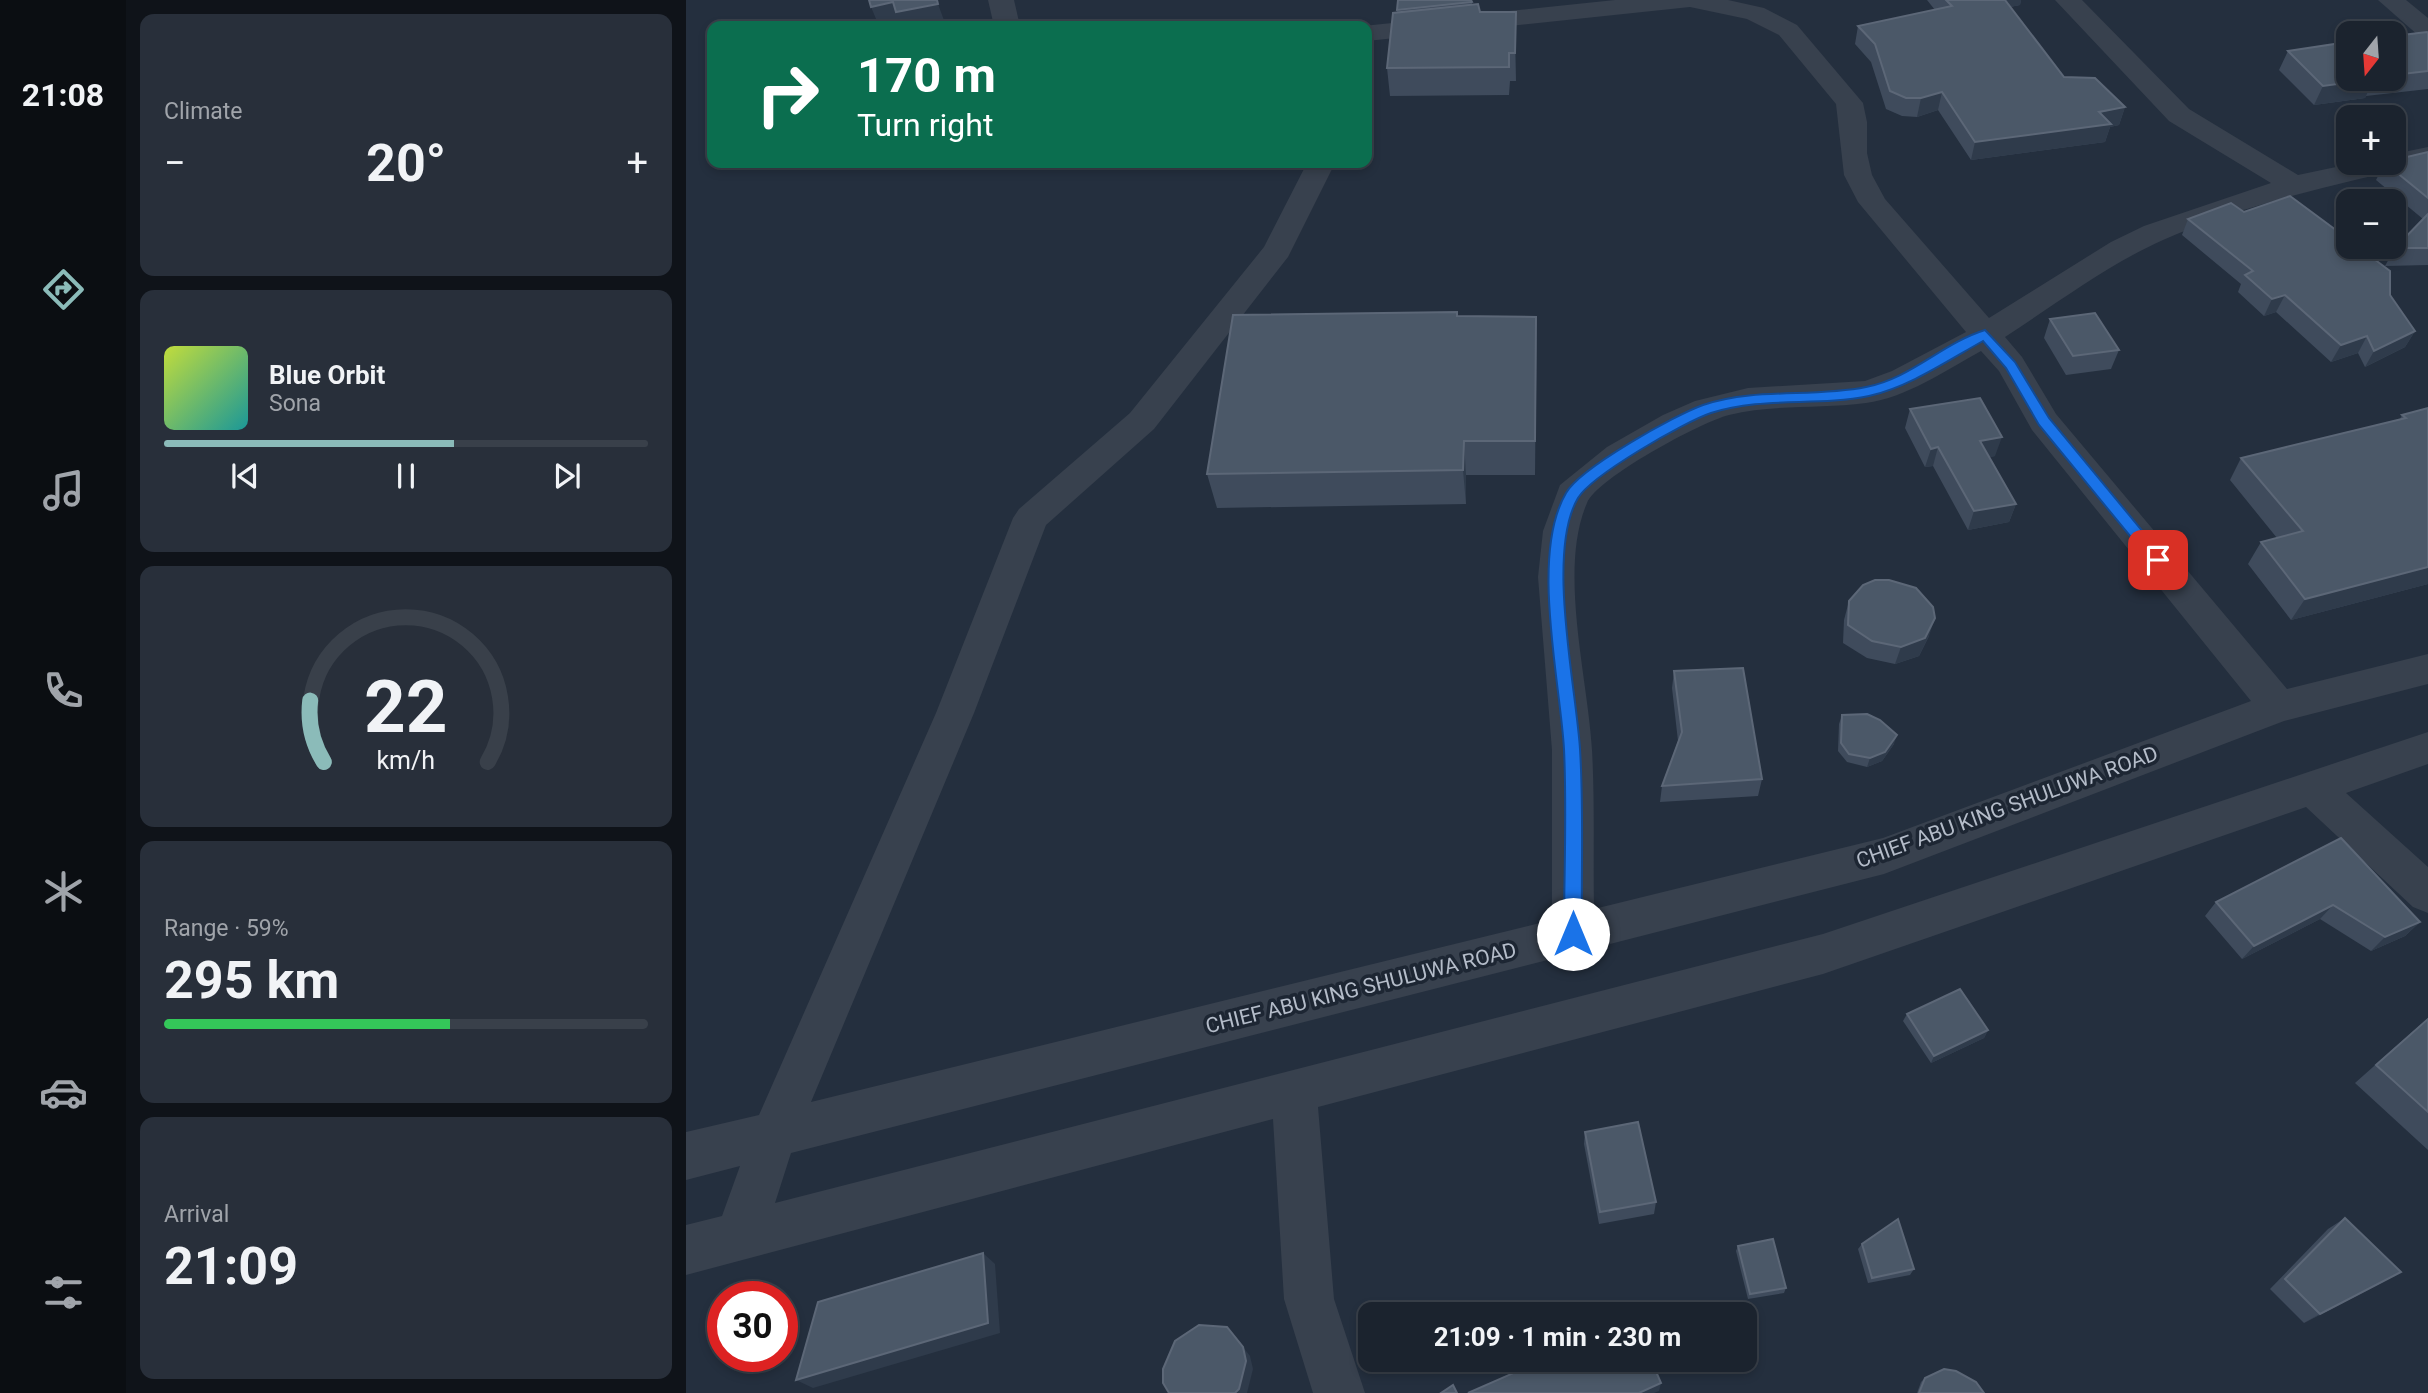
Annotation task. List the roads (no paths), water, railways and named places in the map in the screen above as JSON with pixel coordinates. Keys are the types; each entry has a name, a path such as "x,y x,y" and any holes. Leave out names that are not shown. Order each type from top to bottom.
{"street":[{"path":"1002,0 1006,21"},
{"path":"1372,38 1690,0 1755,13 1788,30 1849,103 1853,122 1853,153 1858,175 1872,202 2011,365 2044,422 2279,707"},
{"path":"2068,0 2179,115 2294,185"},
{"path":"2391,0 2428,31"},
{"path":"1573,934 1572,750 1556,577 1561,531 1572,494 1619,456 1675,423 1707,409 1748,399 1867,392 1903,379 1985,335 2122,249 2154,233 2294,185 2428,155"},
{"path":"740,1236 775,1134 955,712 1031,518 1142,421 1277,250 1318,168"},
{"name":"CHIEF ABU KING SHULUWA ROAD","path":"686,1157 1884,856 2279,707 2428,669"},
{"path":"686,1250 1823,954 2428,748"},
{"path":"2311,786 2428,894"},
{"path":"1294,1092 1309,1299 1339,1393"}]}
